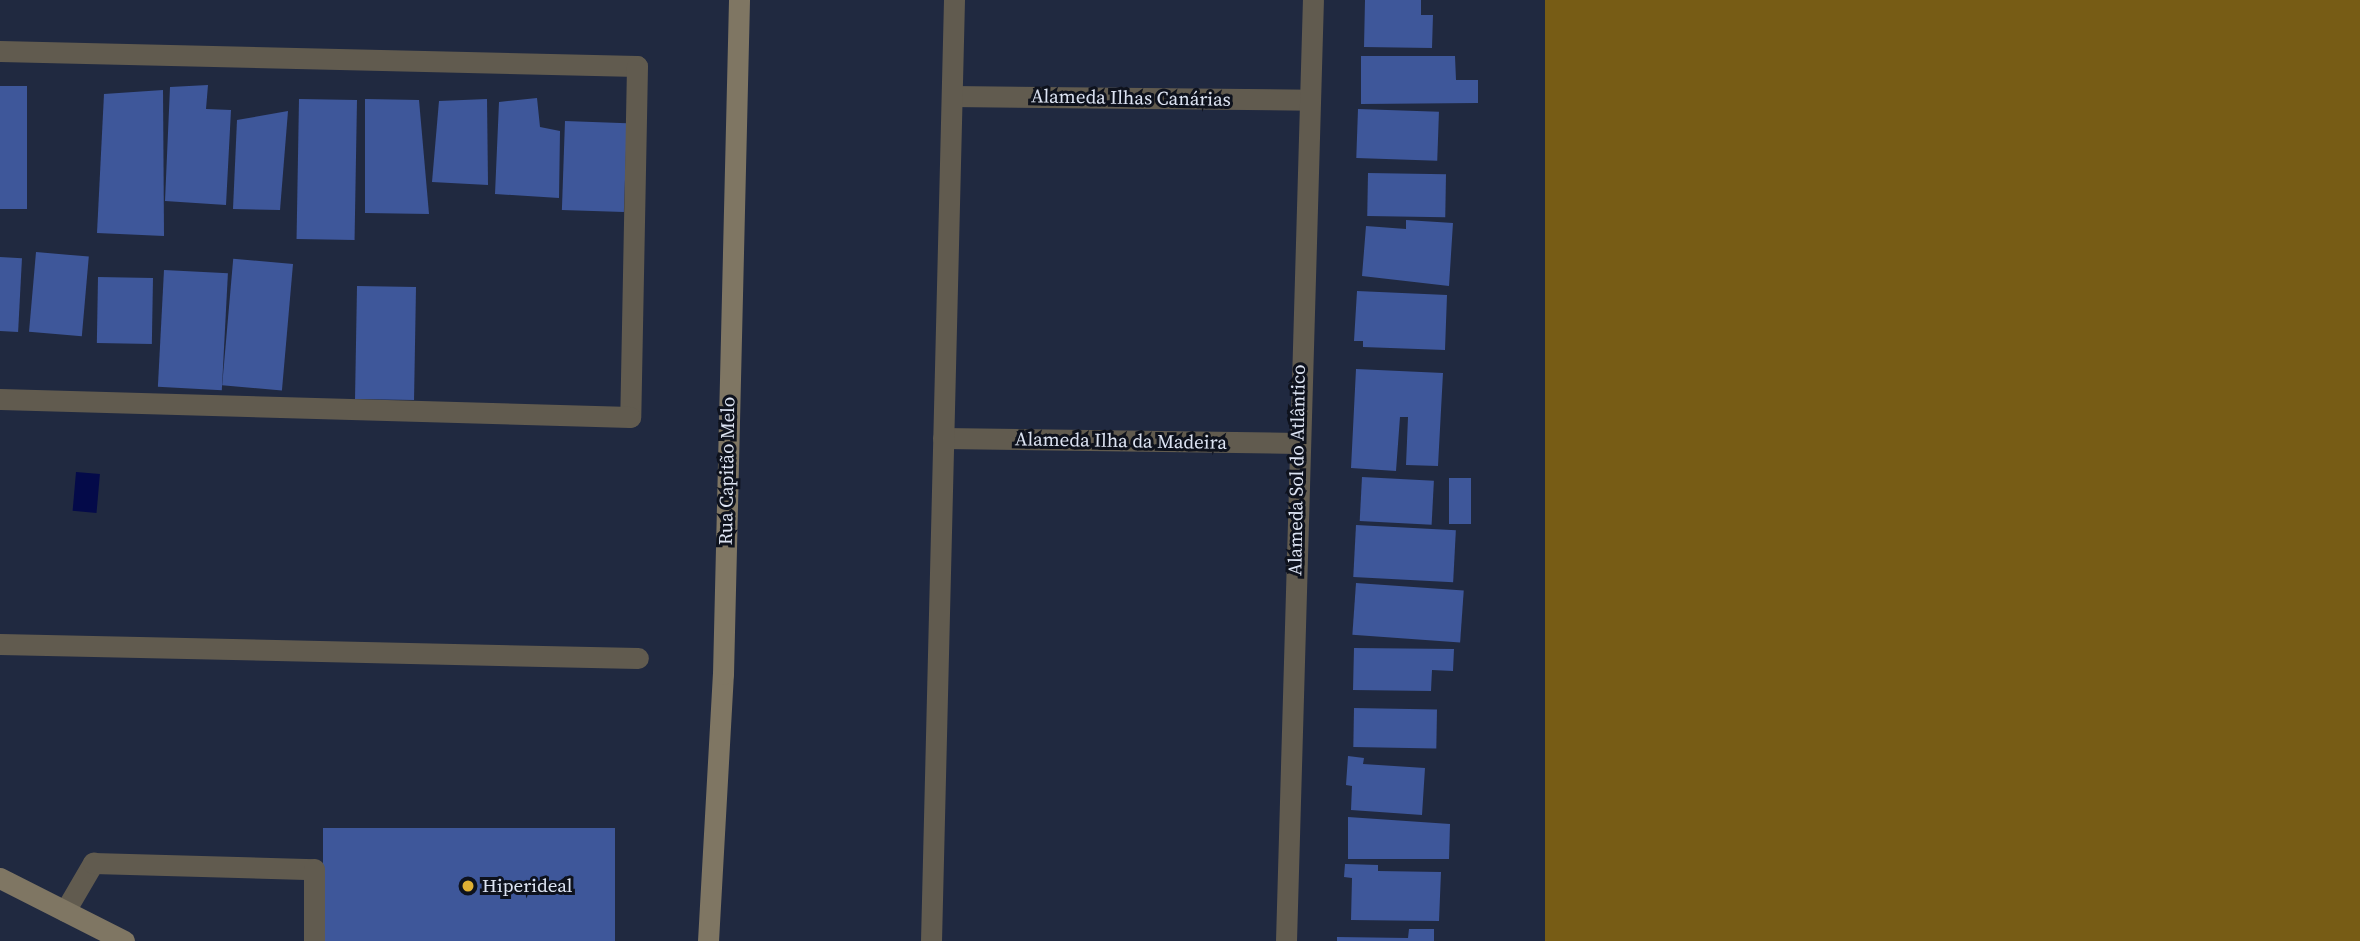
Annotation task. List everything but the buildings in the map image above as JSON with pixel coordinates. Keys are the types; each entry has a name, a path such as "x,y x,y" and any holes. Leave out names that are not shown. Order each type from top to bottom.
{"main road":[{"name":"Rua Capitão Melo","path":"708,941 723,674 739,0"},
{"path":"0,878 124,941"}],"street":[{"path":"931,941 954,0"},
{"name":"Alameda Sol do Atlântico","path":"1286,941 1298,443 1313,0"},
{"path":"0,51 637,66 630,416 0,399"},
{"name":"Alameda Ilhas Canárias","path":"953,96 1310,100"},
{"name":"Alameda Ilha da Madeira","path":"943,438 1298,443"},
{"path":"0,644 638,658"},
{"path":"65,911 93,863 314,869 314,941"}],"shaded area":[{"path":"1545,0 2360,0 2360,941 1545,941"},
{"path":"76,472 100,474 97,513 73,511"}],"place":[{"name":"Hiperideal","path":"468,886"}]}
